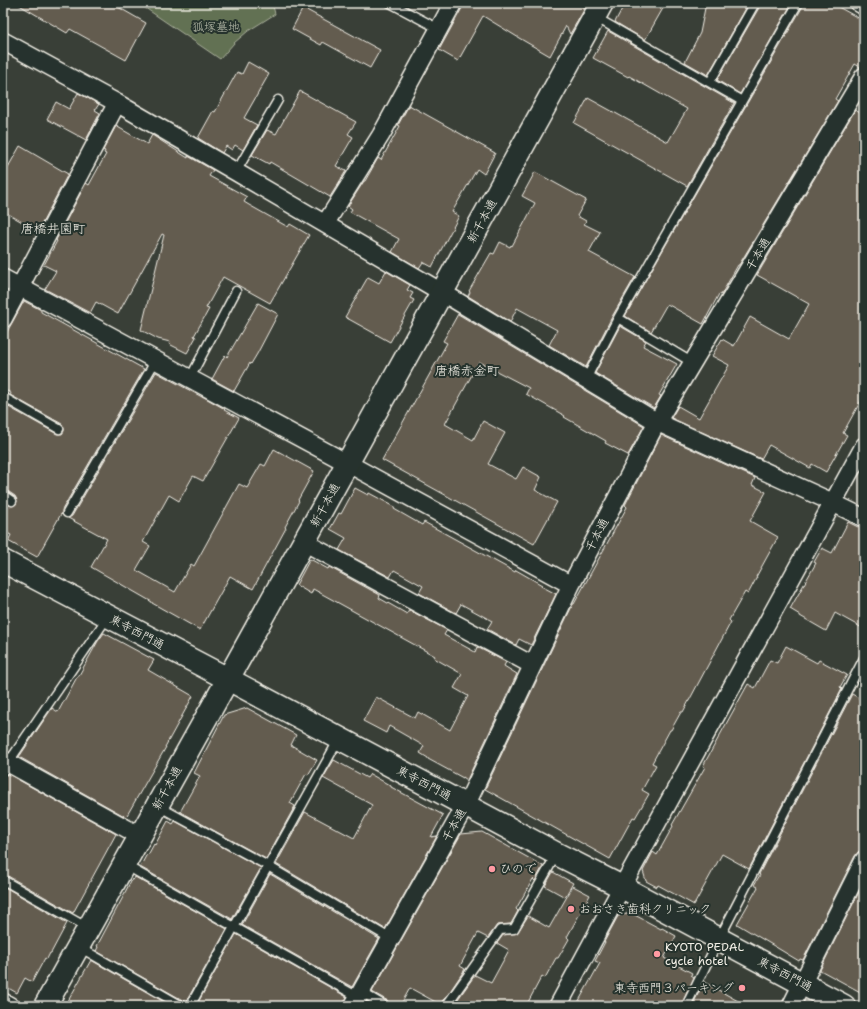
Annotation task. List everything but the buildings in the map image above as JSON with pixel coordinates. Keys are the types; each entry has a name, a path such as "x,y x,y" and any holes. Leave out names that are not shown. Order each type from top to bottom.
{"street":[{"path":"325,224 381,135 453,3"},
{"path":"859,3 864,6"},
{"name":"新千本通","path":"46,1006 599,10"},
{"path":"3,41 117,103 236,172 442,292 658,422 864,518"},
{"name":"千本通","path":"358,999 465,805 571,585 658,422 864,76"},
{"path":"3,318 117,103"},
{"path":"3,278 348,463 571,585"},
{"path":"558,1006 864,446"},
{"path":"304,542 532,665"},
{"name":"東寺西門通","path":"3,562 622,887 844,1006"},
{"path":"4,764 140,836"},
{"path":"791,1006 864,860"},
{"path":"3,1002 10,1006"}],"lane":[{"path":"390,3 439,29"},
{"path":"710,82 755,3"},
{"path":"586,379 618,318 798,3"},
{"path":"599,10 742,101"},
{"path":"236,172 278,100"},
{"path":"190,378 236,290"},
{"path":"618,318 693,363"},
{"path":"67,513 156,360"},
{"path":"3,397 59,429"},
{"path":"3,495 12,501"},
{"path":"4,764 108,617"},
{"path":"686,1006 864,658"},
{"path":"190,1006 339,738"},
{"path":"157,805 268,866 391,938"},
{"path":"446,1006 500,930 514,929 557,854"},
{"path":"124,864 358,999 385,1006"},
{"path":"3,880 89,928"},
{"path":"78,947 182,1006"}],"green space":[{"name":"狐塚墓地","path":"138,3 278,3 273,6 275,14 248,31 234,43 220,59"}],"place":[{"name":"ひので","path":"492,869"},
{"name":"おおさき歯科クリニック","path":"571,909"},
{"name":"KYOTO PEDAL cycle hotel","path":"657,954"},
{"name":"東寺西門３パーキング","path":"742,988"}],"district":[{"name":"唐橋井園町","path":"53,228"},
{"name":"唐橋赤金町","path":"467,370"}]}
